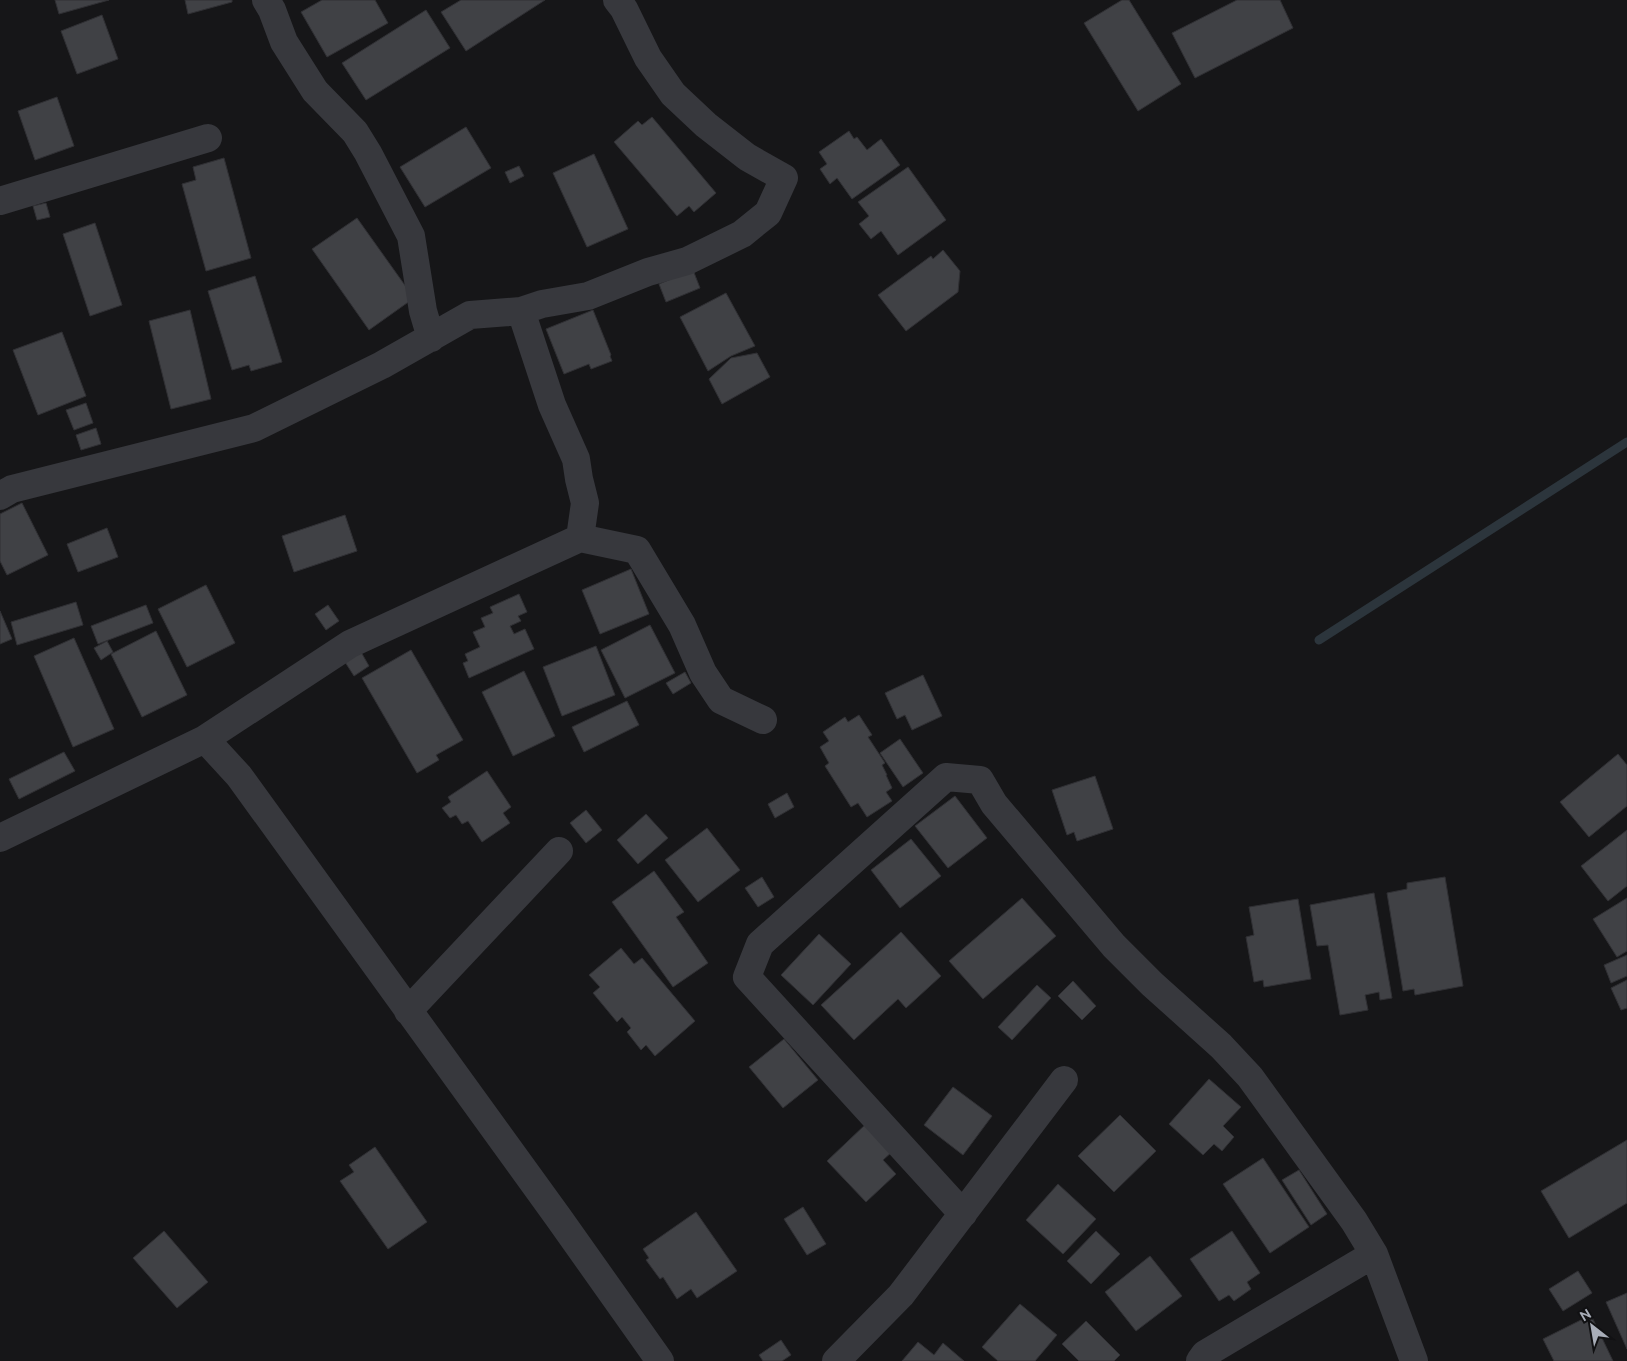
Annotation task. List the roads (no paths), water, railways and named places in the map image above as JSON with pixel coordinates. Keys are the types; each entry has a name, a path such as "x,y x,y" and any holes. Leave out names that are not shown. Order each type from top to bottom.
{"street":[{"path":"266,0 272,10 284,42 316,91 355,132 368,153 411,236 423,311 431,338"},
{"path":"0,496 12,490 254,428 382,365 470,315 521,311 542,304 588,296 648,272 687,261 742,234 768,213 784,178 747,157 706,125 673,94 648,58 624,9 617,0"},
{"path":"0,201 208,138"},
{"path":"521,311 552,405 576,459 579,479 586,503 580,538"},
{"path":"0,838 205,739 350,644 580,538 636,550 682,625 703,673 722,700 763,720"},
{"path":"205,739 239,776 660,1361"},
{"path":"963,1214 747,977 760,944 946,777 980,780 994,804 1114,946 1152,984 1221,1046 1250,1077 1354,1221 1374,1254 1414,1361"},
{"path":"408,1011 559,851"},
{"path":"836,1361 901,1295 1064,1080"},
{"path":"1200,1361 1205,1354 1374,1254"}],"waterway":[{"path":"1319,640 1627,442"}]}
